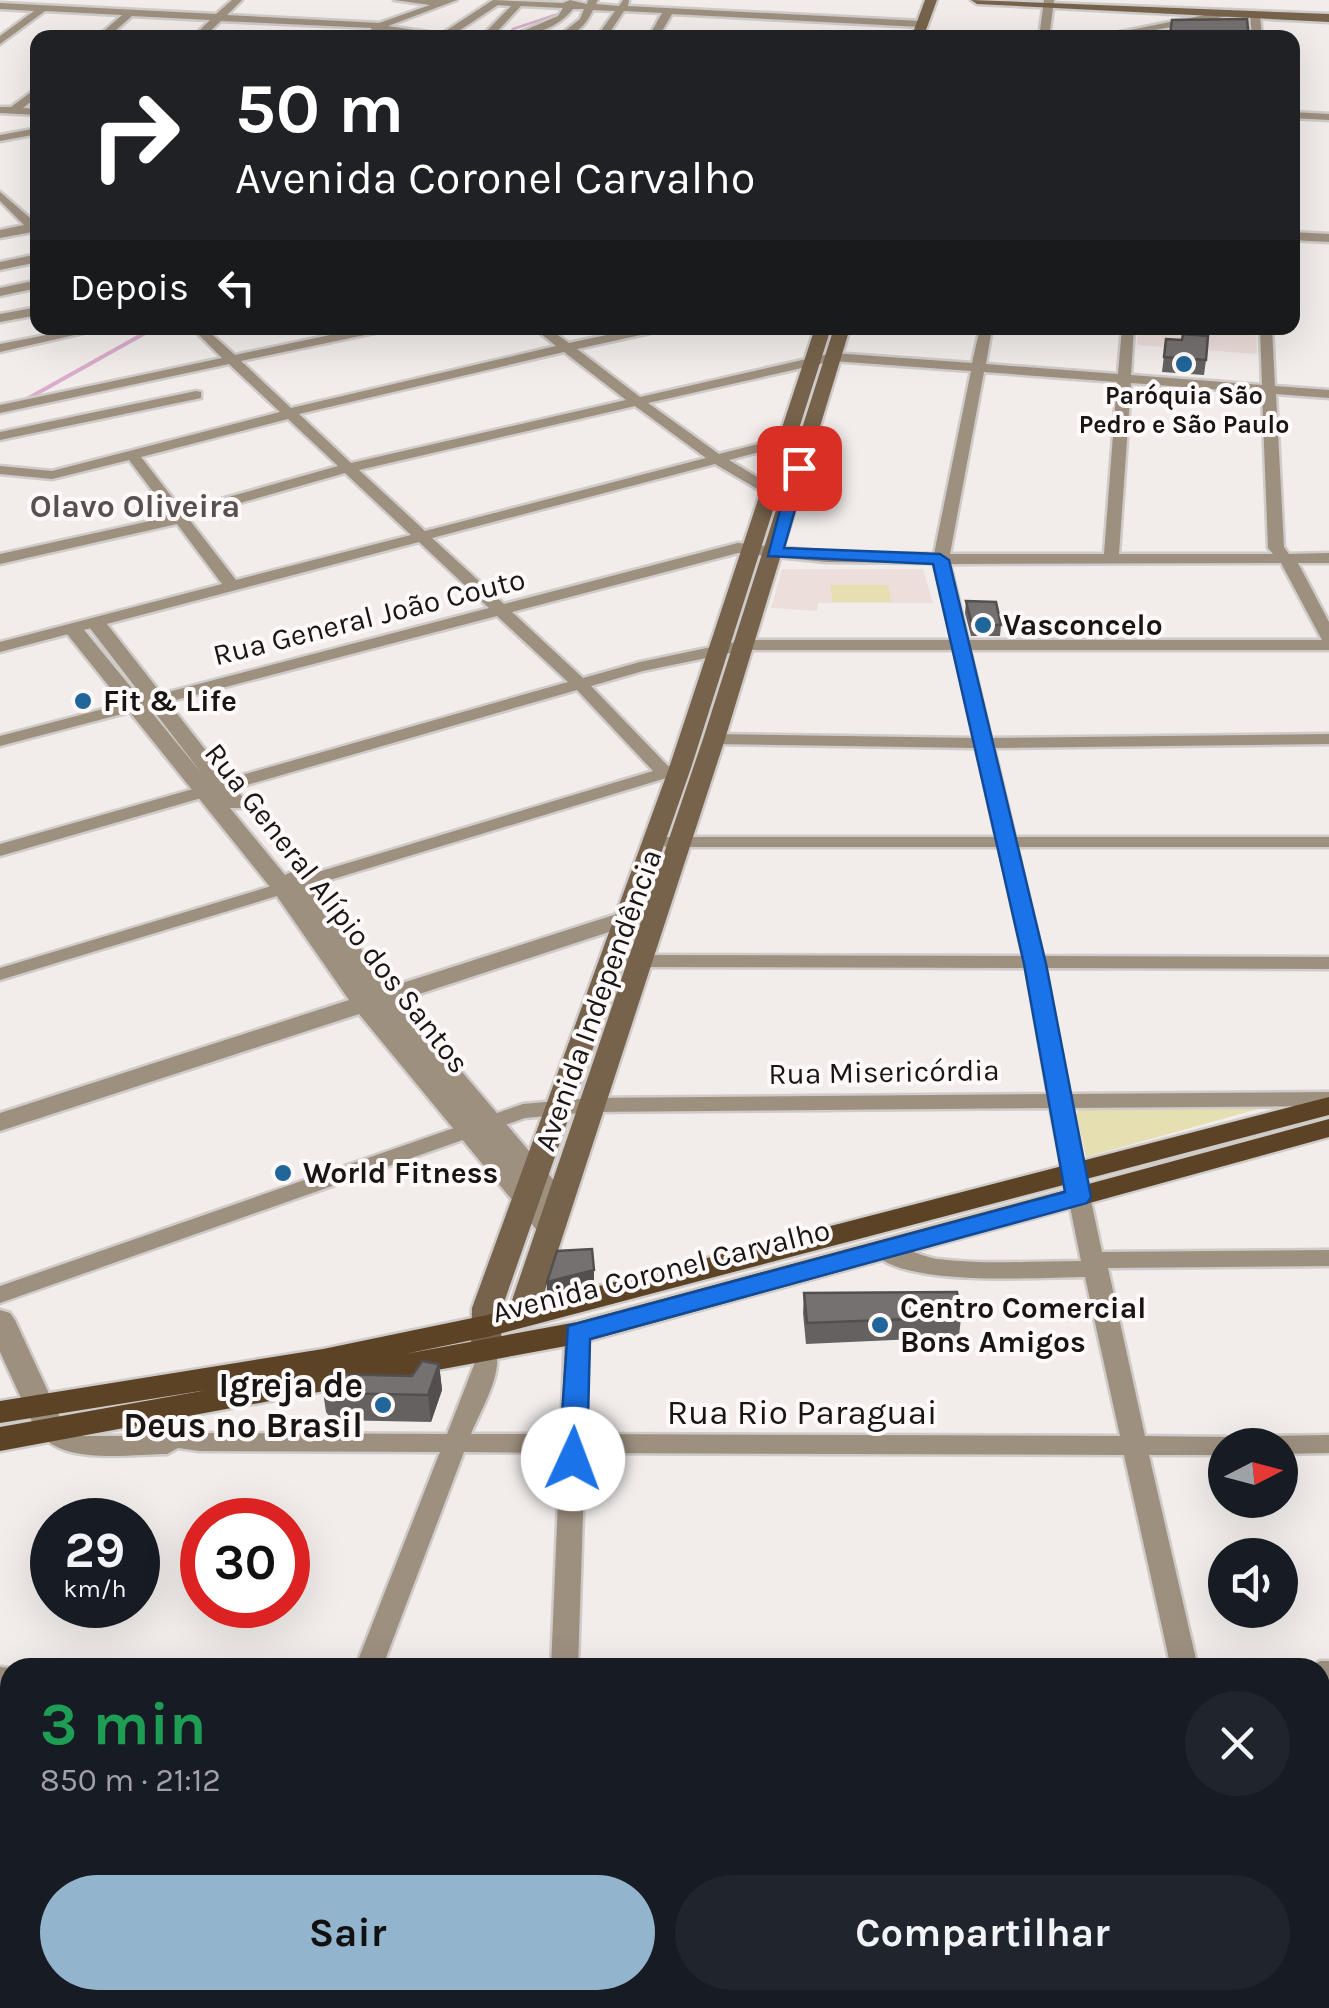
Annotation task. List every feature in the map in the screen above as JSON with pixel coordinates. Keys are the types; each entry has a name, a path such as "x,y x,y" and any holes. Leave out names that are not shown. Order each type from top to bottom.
{"main road":[{"path":"919,30 931,0"},
{"path":"935,30 944,0"},
{"path":"977,0 1154,4 1230,13 1329,16"},
{"path":"1066,0 1329,16"},
{"name":"Avenida Independência","path":"486,1339 487,1308 560,1106 624,963 656,909 680,842 744,645 770,493 821,335"},
{"name":"Avenida Independência","path":"522,1318 590,1105 624,963 626,918 654,842 672,770 718,650 791,494 840,335"},
{"name":"Avenida Coronel Carvalho","path":"0,1439 46,1418 324,1360 486,1339 577,1332 883,1251 1329,1106"},
{"name":"Avenida Coronel Carvalho","path":"0,1412 46,1418 136,1415 486,1339 522,1318 1329,1128"}],"street":[{"path":"206,30 237,0"},
{"path":"399,0 449,1"},
{"path":"376,30 449,1"},
{"path":"451,30 491,3 520,1 624,5 751,22 840,21 911,30"},
{"path":"492,30 520,1"},
{"path":"1045,30 1048,2"},
{"path":"532,30 561,18 565,4"},
{"path":"571,30 584,20 592,4"},
{"path":"1151,30 1154,4"},
{"path":"607,30 624,5"},
{"path":"0,6 398,30"},
{"path":"0,41 42,8"},
{"path":"658,30 668,12"},
{"path":"110,30 130,13"},
{"path":"1159,30 1230,13"},
{"path":"1255,14 1256,30"},
{"path":"836,30 840,21"},
{"path":"292,30 300,22"},
{"path":"14,110 30,97"},
{"path":"0,110 30,111"},
{"path":"1300,115 1329,117"},
{"path":"0,138 30,132"},
{"path":"0,196 30,224"},
{"path":"0,237 30,230"},
{"path":"1300,236 1329,238"},
{"path":"0,266 30,260"},
{"path":"0,292 30,286"},
{"path":"0,318 30,312"},
{"path":"0,348 64,335"},
{"path":"206,335 672,770"},
{"path":"0,409 346,335"},
{"path":"549,335 770,493 791,494"},
{"path":"0,470 49,476 288,413 624,335"},
{"path":"985,335 940,560 1035,964 1057,1100 1183,1658"},
{"path":"1111,558 1127,335"},
{"path":"0,850 581,685 744,645 1329,641 1294,568 1276,548 1266,335"},
{"path":"0,559 832,357 1329,394"},
{"path":"176,372 208,410"},
{"path":"0,436 196,395"},
{"path":"0,647 422,539 786,440 808,442"},
{"path":"131,453 232,586"},
{"name":"Rua General João Couto","path":"0,741 732,550 940,560 1329,558"},
{"name":"Rua General Alípio dos Santos","path":"84,626 290,885 375,1000 554,1216"},
{"path":"714,739 984,743 1329,739"},
{"path":"0,974 672,770"},
{"path":"654,842 1329,842"},
{"path":"0,1122 656,909"},
{"path":"624,963 1329,963"},
{"name":"Rua Misericórdia","path":"0,1295 480,1124 560,1106 1329,1098"},
{"path":"883,1251 900,1261 942,1266 1329,1258"},
{"path":"0,1320 46,1418"},
{"path":"564,1658 577,1332"},
{"name":"Avenida Independência","path":"372,1658 458,1444 486,1365 486,1339"},
{"name":"Rua Rio Paraguai","path":"136,1415 150,1435 199,1442"},
{"name":"Rua Rio Paraguai","path":"46,1418 74,1445 199,1442 1208,1446"},
{"path":"1298,1444 1329,1444"}],"shaded area":[{"path":"1138,335 1256,335 1257,354 1137,345"},
{"path":"782,569 923,569 933,603 818,603 817,611 771,608"},
{"path":"830,585 888,585 891,602 833,602"},
{"path":"1080,1109 1258,1109 1086,1157 1076,1114"}],"building":[{"path":"1247,19 1248,30 1171,30 1172,20"},
{"path":"1183,335 1208,336 1206,360 1164,357 1166,339 1182,340"},
{"path":"966,601 996,602 1001,625 972,625"},
{"path":"592,1249 594,1270 547,1282 557,1251"},
{"path":"957,1292 961,1317 807,1323 804,1293"},
{"path":"422,1361 439,1364 428,1395 329,1393 322,1385 330,1374 412,1376"}],"waterway":[{"path":"512,30 561,13"},
{"path":"27,399 141,335"}],"place":[{"name":"Paróquia São Pedro e São Paulo","path":"1184,364"},
{"name":"Vasconcelo","path":"983,625"},
{"name":"Fit & Life","path":"83,701"},
{"name":"World Fitness","path":"283,1173"},
{"name":"Centro Comercial Bons Amigos","path":"880,1325"},
{"name":"Igreja de Deus no Brasil","path":"383,1405"}],"district":[{"name":"Olavo Oliveira","path":"135,506"}],"route":[{"path":"573,1459 577,1332 1078,1197 1057,1100 1035,964 940,560 774,552 799,468"}]}
